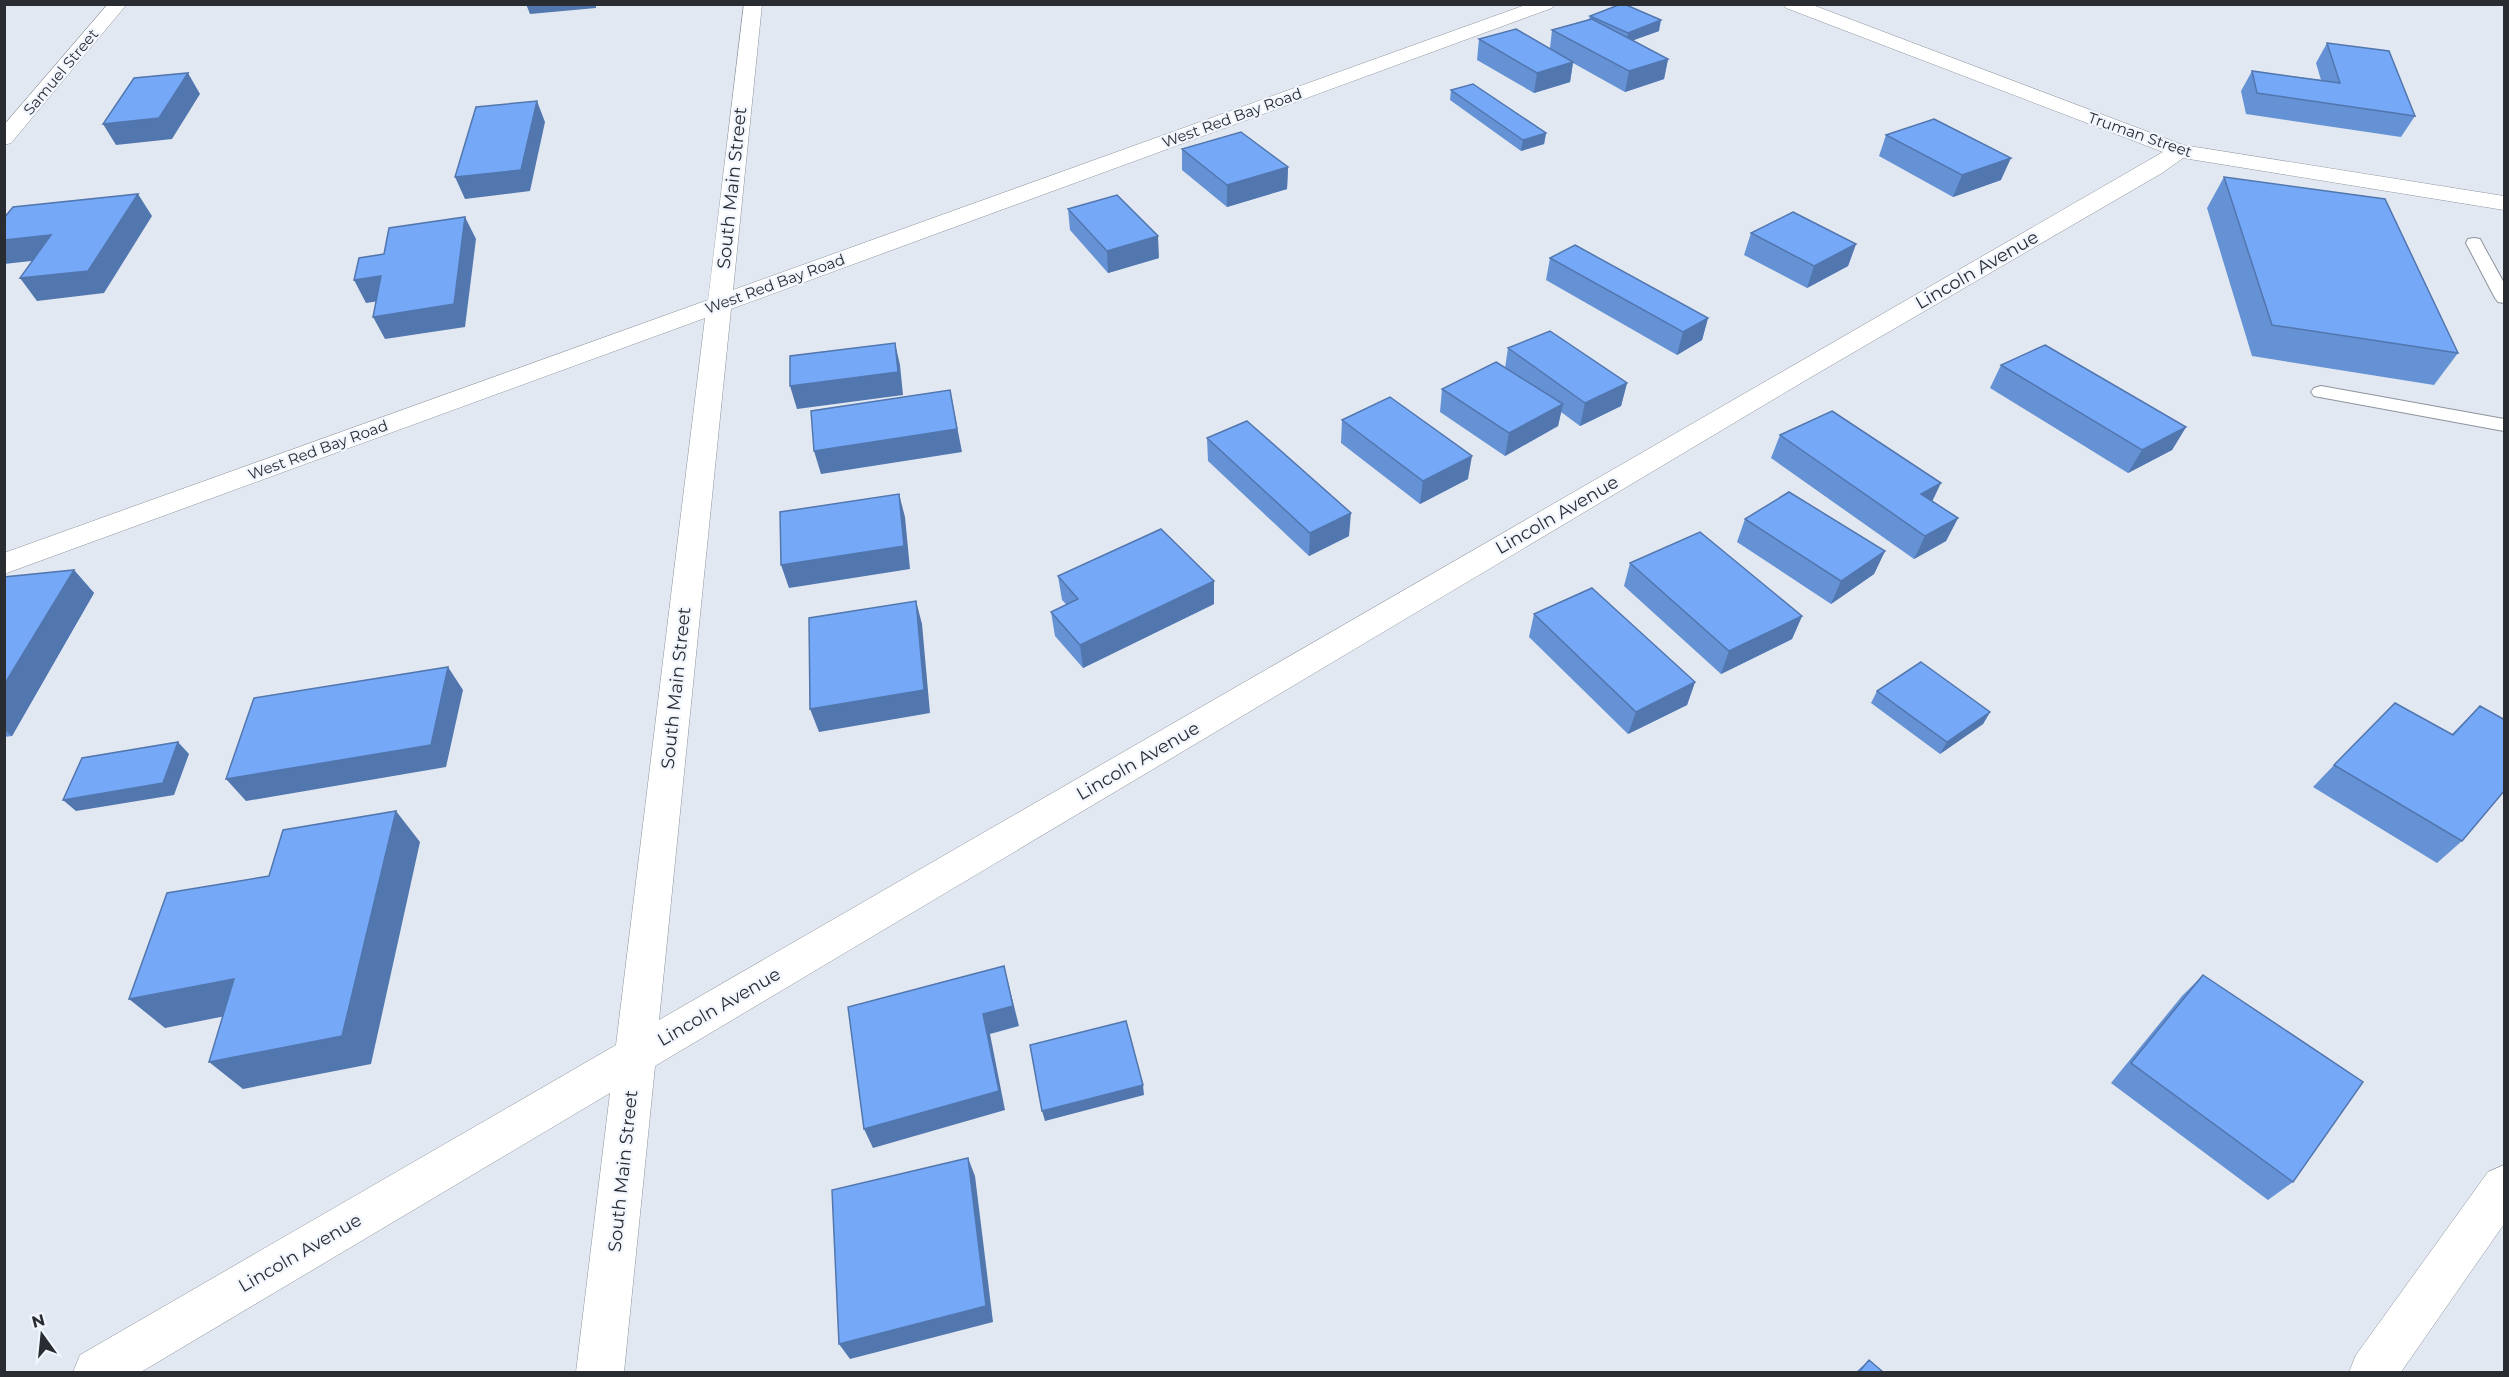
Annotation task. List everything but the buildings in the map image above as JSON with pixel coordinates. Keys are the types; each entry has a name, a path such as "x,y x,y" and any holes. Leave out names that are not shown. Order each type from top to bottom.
{"street":[{"name":"Samuel Street","path":"4,139 12,122 118,4"},
{"name":"South Main Street","path":"600,1372 753,4"},
{"name":"West Red Bay Road","path":"4,564 1546,4"},
{"name":"Truman Street","path":"1792,4 2179,151 2505,203"},
{"name":"Lincoln Avenue","path":"97,1372 1746,404 2154,168 2179,151"},
{"path":"2373,1372 2505,1187"}],"lane":[{"path":"2474,243 2505,298"},
{"path":"2321,392 2505,425"}]}
